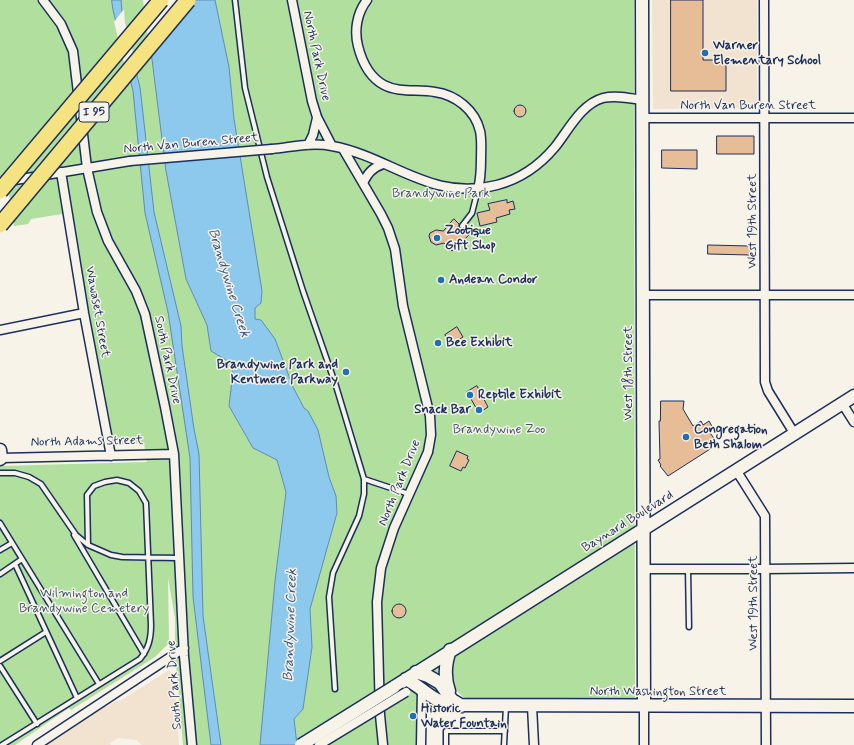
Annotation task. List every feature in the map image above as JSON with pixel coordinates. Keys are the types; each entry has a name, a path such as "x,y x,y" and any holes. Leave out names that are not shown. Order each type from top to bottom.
{"highway":[{"name":"I 95","path":"0,191 161,0"},
{"name":"I 95","path":"0,225 188,0"}],"street":[{"name":"South Park Drive","path":"43,0 61,24 73,51 87,168 97,212 108,241 136,291 145,314 174,454 178,558 192,745"},
{"name":"North Park Drive","path":"292,0 312,101 332,146"},
{"path":"367,0 360,12 357,31 357,42 364,64 370,74 384,85 404,90 429,91 445,94 454,98 467,108 473,116 480,132 481,174 478,189"},
{"name":"West 18th Street","path":"642,0 644,745"},
{"name":"West 19th Street","path":"764,0 766,386 794,433"},
{"name":"North Van Buren Street","path":"0,183 130,161 308,145 332,146 343,149 410,176 437,185 453,188 478,189 509,182 528,171 547,156 581,114 594,102 610,97 642,100"},
{"name":"North Park Drive","path":"308,145 316,128 318,117"},
{"name":"North Van Buren Street","path":"642,118 854,118"},
{"name":"North Park Drive","path":"343,149 388,228 395,249 403,306 430,416 430,444 424,463 394,528 381,568 377,602 380,715 383,745"},
{"path":"363,183 370,170 383,164"},
{"name":"Wawaset Street","path":"61,172 84,314 111,456"},
{"path":"642,295 854,295"},
{"path":"0,330 84,314"},
{"name":"Baynard Boulevard","path":"411,675 854,396"},
{"path":"842,403 854,422"},
{"name":"North Adams Street","path":"0,456 111,456 174,454"},
{"name":"West 19th Street","path":"736,470 765,516 766,745"},
{"path":"643,569 765,570 854,568"},
{"path":"37,745 184,648"},
{"path":"450,650 446,663 446,684 457,703"},
{"path":"301,745 411,675 428,676 440,683 457,703"},
{"name":"North Washington Street","path":"411,675 413,691 446,705 457,703 506,706 854,706"},
{"path":"320,745 413,691 421,745"},
{"path":"532,706 534,745"}],"lane":[{"path":"235,0 245,88 266,177 336,386 364,479 364,494 359,516 333,573 329,597 335,689"},
{"path":"462,226 472,213 478,189"},
{"path":"0,473 16,473 29,477 41,484 69,526 144,654"},
{"path":"364,479 409,494"},
{"path":"2,745 140,659 144,654 151,637 146,504 139,491 129,483 116,480 105,482 94,486 87,495 88,545"},
{"path":"0,523 98,684"},
{"path":"69,526 76,535 88,545 111,555 122,557 178,558"},
{"path":"0,550 12,543"},
{"path":"0,574 22,560"},
{"path":"15,564 77,698"},
{"path":"688,569 689,627"},
{"path":"0,661 46,632"},
{"path":"0,666 37,724"},
{"path":"504,745 506,706"},
{"path":"446,745 446,731 505,731"}],"shaded area":[{"name":"Warner Elementary School","path":"652,0 757,0 757,108 653,109"},
{"path":"169,670 174,677 179,745 142,745 136,740 118,738 110,743 111,745 43,745 102,707 107,707 117,700 118,702"}],"green space":[{"name":"Wilmington and Brandywine Cemetery","path":"0,0 145,0 166,171 186,279 207,325 211,351 226,360 234,372 229,406 253,448 277,460 286,492 275,581 260,745 183,745 175,654 175,618 168,578 169,643 155,657 71,710 69,708 15,745 0,745 0,466 147,462 144,443 110,445 68,213 31,219 28,224 14,226 7,182 0,183"},
{"name":"Brandywine Park","path":"215,0 634,0 635,699 469,699 463,697 457,691 416,712 417,745 297,745 294,719 303,709 312,647 310,609 337,513 329,477 304,409 293,387 275,339 255,319 255,308 262,291 234,119 229,67"}],"water":[{"path":"112,0 121,0 123,23 140,87 154,212 181,326 182,346 199,454 203,616 221,745 211,745 193,597 190,458 168,312 145,213 133,91 113,10"},
{"name":"Brandywine Creek","path":"145,0 215,0 229,67 234,119 262,291 261,303 255,308 255,319 261,320 275,339 293,387 318,430 329,477 336,496 337,513 310,609 312,647 303,709 294,719 297,745 260,745 275,581 286,492 277,460 253,448 229,406 233,372 226,360 211,351 207,325 186,279 166,171"}],"pier":[{"path":"143,0 187,0 149,47"},
{"path":"124,9 125,23 136,63 127,75 114,22"}],"building":[{"name":"Warner Elementary School","path":"671,0 703,0 703,60 726,60 726,91 671,91"},
{"path":"518,105 522,105 526,111 522,117 518,117 514,113 514,109"},
{"path":"717,136 754,136 754,154 717,154"},
{"path":"662,150 697,150 697,169 662,168"},
{"path":"507,200 507,203 513,201 515,209 509,210 510,214 496,218 497,222 480,226 477,213 490,210 488,204"},
{"path":"454,219 459,224 460,228 465,229 470,234 452,251 444,243 436,245 431,242 429,236 430,233 436,230 443,231"},
{"path":"708,245 750,246 750,255 708,254"},
{"path":"457,327 463,337 451,345 445,335"},
{"path":"477,386 488,407 479,413 467,392"},
{"name":"Congregation Beth Shalom","path":"661,401 684,401 683,409 693,426 701,421 703,425 709,421 713,428 708,430 718,444 668,476 660,466 661,465 658,460 660,459 659,421"},
{"path":"457,451 468,456 467,459 469,460 465,468 463,467 461,471 450,466"},
{"path":"399,604 404,606 406,611 404,616 399,618 394,616 392,611 394,606"}],"place":[{"name":"Warner Elementary School","path":"705,53"},
{"name":"Zootique Gift Shop","path":"437,238"},
{"name":"Andean Condor","path":"441,280"},
{"name":"Bee Exhibit","path":"438,343"},
{"name":"Brandywine Park and Kentmere Parkway","path":"346,372"},
{"name":"Reptile Exhibit","path":"470,395"},
{"name":"Snack Bar","path":"479,410"},
{"name":"Congregation Beth Shalom","path":"686,437"},
{"name":"Historic Water Fountain","path":"413,716"}],"park label":[{"name":"Brandywine Zoo","path":"499,430"}]}
